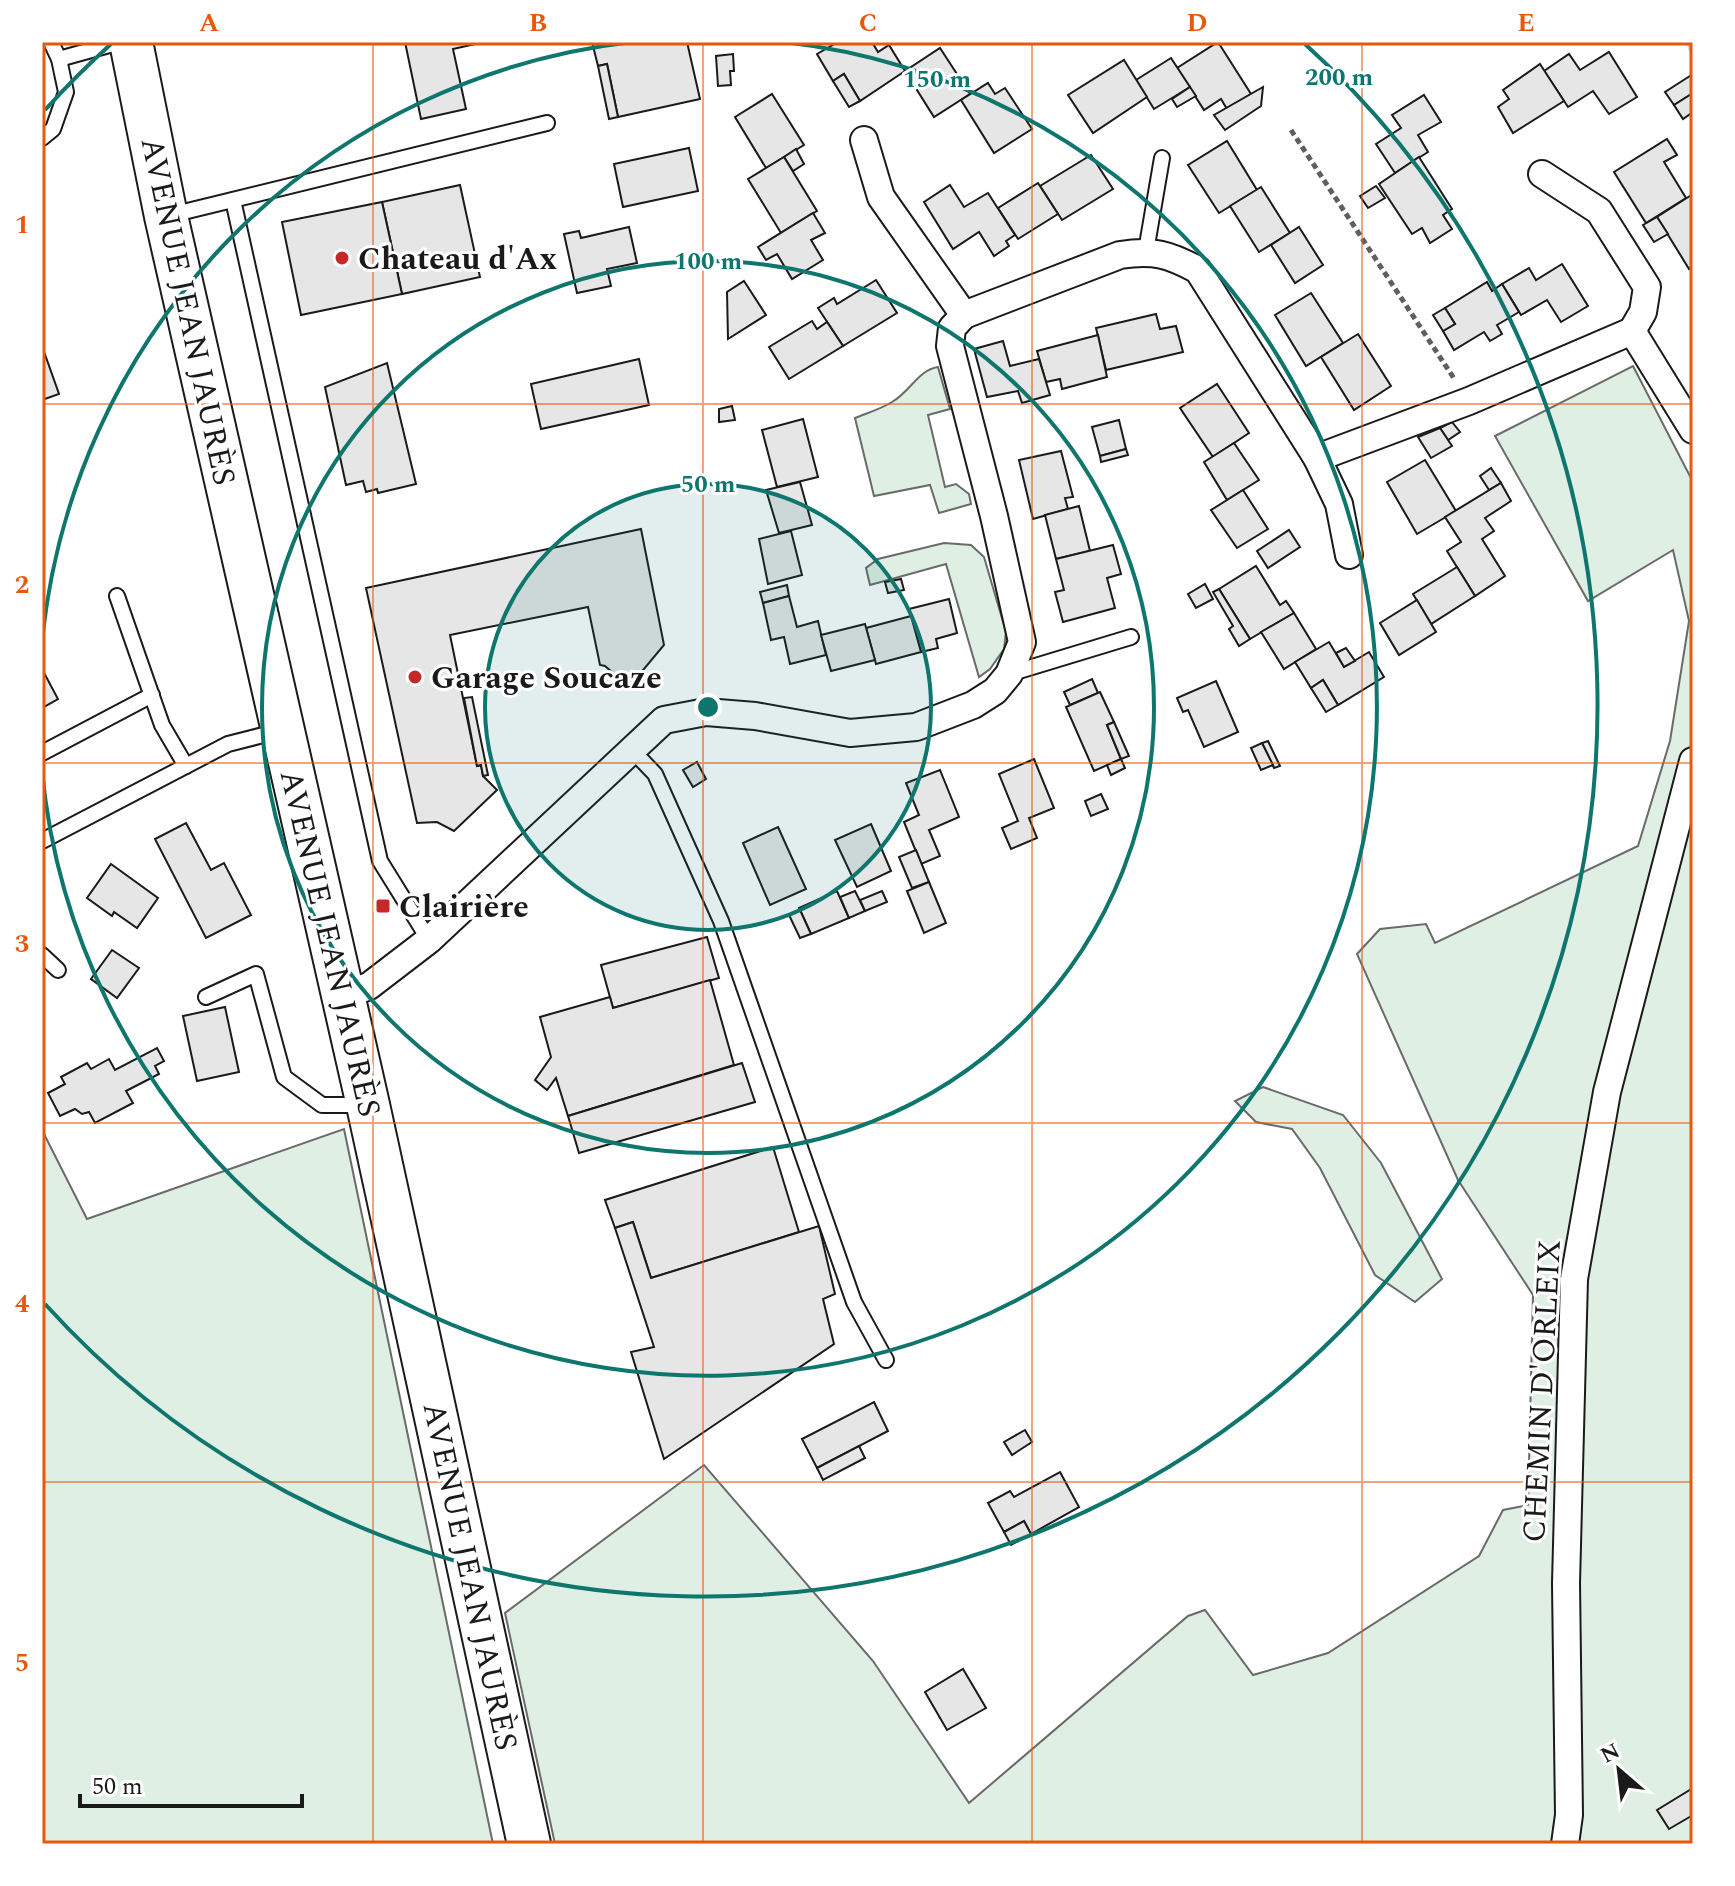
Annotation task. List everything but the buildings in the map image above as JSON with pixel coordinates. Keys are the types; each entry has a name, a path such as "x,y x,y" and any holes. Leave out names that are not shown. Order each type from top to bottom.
{"main road":[{"name":"AVENUE JEAN JAURÈS","path":"131,42 166,216 368,1105 529,1844"}],"street":[{"path":"864,140 881,197 964,315"},
{"path":"1317,458 1469,401 1632,331 1643,312 1647,287 1599,211 1542,174"},
{"path":"343,996 369,986 429,940 664,720 706,712 755,716 850,733 916,727 973,705 995,691 1009,674 1022,642 994,516 950,346 952,328 964,315 1120,255 1146,251 1176,259 1198,270 1317,458 1339,504 1349,555"},
{"path":"1632,331 1693,430"},
{"name":"CHEMIN D'ORLEIX","path":"1565,1844 1569,1815 1566,1583 1574,1279 1607,1092 1693,761"}],"lane":[{"path":"42,138 53,129 66,92 59,59 51,42"},
{"path":"59,59 120,42"},
{"path":"166,216 547,123"},
{"path":"1146,251 1162,158"},
{"path":"233,200 380,861 429,940"},
{"path":"117,596 162,725 186,766"},
{"path":"1009,674 1131,637"},
{"path":"42,753 152,695"},
{"path":"42,841 228,744 283,730"},
{"path":"632,750 655,774 721,921 854,1302 886,1360"},
{"path":"42,955 58,970"},
{"path":"206,997 256,974 284,1077 322,1105 368,1105"}],"path":[{"path":"1291,130 1469,401"}],"green space":[{"path":"1633,366 1693,482 1693,1844 555,1844 505,1613 704,1465 873,1661 969,1803 1188,1616 1205,1610 1253,1675 1328,1653 1479,1556 1503,1510 1528,1505 1533,1295 1458,1180 1357,954 1380,929 1426,924 1435,943 1638,846 1670,741 1689,621 1673,550 1588,601 1495,436"},
{"path":"938,367 950,409 928,415 945,487 956,484 969,494 971,504 939,513 930,485 874,496 855,418 892,402 925,372"},
{"path":"944,543 971,545 984,557 1006,632 1004,649 990,669 979,677 946,564 870,585 866,568 878,559"},
{"path":"1263,1087 1343,1115 1381,1163 1442,1279 1415,1302 1375,1275 1320,1168 1292,1129 1256,1122 1235,1101"},
{"path":"344,1129 493,1844 42,1844 42,1130 87,1219"}],"waterway":[{"path":"1691,42 1693,49"}],"place":[{"name":"Chateau d'Ax","path":"342,258"},
{"name":"Garage Soucaze","path":"415,677"},
{"name":"Clairière","path":"383,906"}]}
